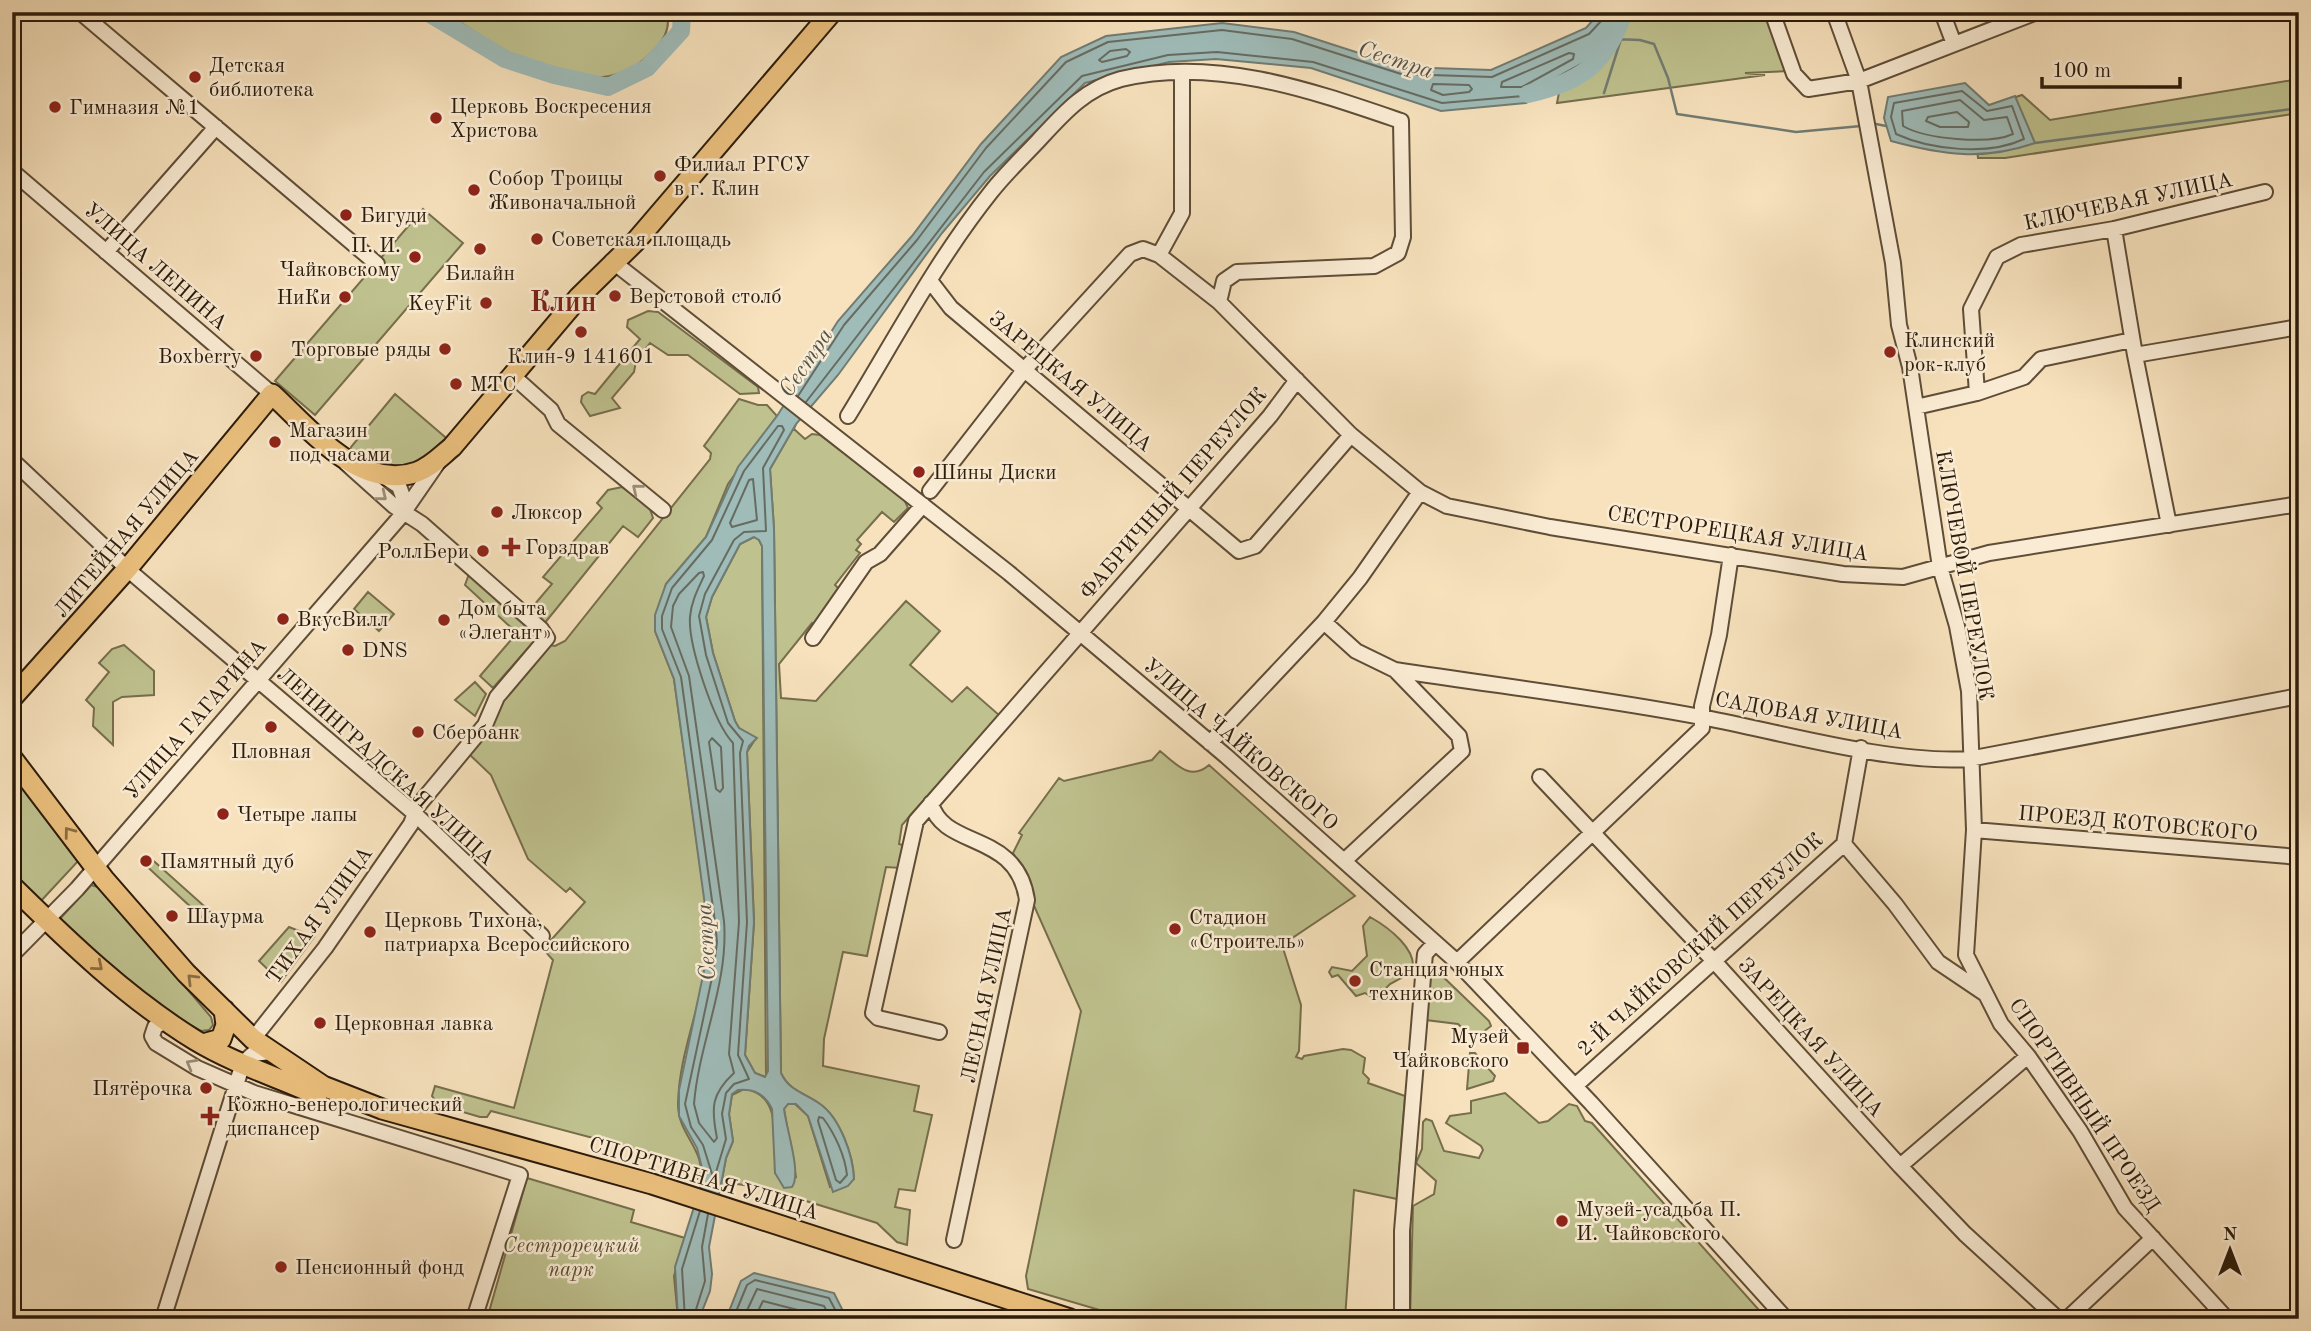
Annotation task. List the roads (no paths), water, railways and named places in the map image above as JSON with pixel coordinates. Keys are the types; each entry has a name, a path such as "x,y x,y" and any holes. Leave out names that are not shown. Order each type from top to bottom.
{"highway":[{"name":"УЛИЦА ГАГАРИНА","path":"452,447 612,261 636,241 832,12"},
{"path":"272,394 326,444 363,469 377,473 415,473 433,464 452,447"},
{"name":"ЛИТЕЙНАЯ УЛИЦА","path":"12,698 128,569 272,394"},
{"path":"12,758 153,938 253,1039 322,1091"},
{"path":"12,886 47,921 166,1020 203,1044 243,1063 322,1091"},
{"path":"203,1044 221,1040 226,1025 224,1010"},
{"name":"СПОРТИВНАЯ УЛИЦА","path":"322,1091 411,1128 649,1189 1070,1319"},
{"name":"СПОРТИВНАЯ УЛИЦА","path":"759,1223 1034,1319"}],"street":[{"path":"80,12 377,264"},
{"path":"1772,12 1798,82 1808,89 1833,88 1859,81 2037,12"},
{"name":"КЛЮЧЕВОЙ ПЕРЕУЛОК","path":"1834,12 1859,81 1893,263 1899,326 1910,367 1940,567 1957,626 1969,691 1969,758 1974,830 1966,955 1985,994"},
{"path":"1942,12 1954,44"},
{"path":"930,491 1024,369 1130,254 1143,249 1159,255 1182,213 1182,72"},
{"path":"848,416 949,249 991,191 1072,104 1119,80 1182,72 1228,74 1322,93 1401,121 1403,237 1398,253 1374,266 1237,272 1224,281 1219,302"},
{"path":"107,252 216,127"},
{"name":"УЛИЦА ЛЕНИНА","path":"12,171 272,394"},
{"name":"КЛЮЧЕВАЯ УЛИЦА","path":"1977,393 1970,309 1997,257 2021,245 2114,229 2265,192"},
{"path":"2114,229 2132,340 2169,525"},
{"name":"СЕСТРОРЕЦКАЯ УЛИЦА","path":"1159,255 1219,302 1352,435 1420,492 1447,506 1550,527 1843,574 1903,577 1989,553 2299,505"},
{"name":"УЛИЦА ЧАЙКОВСКОГО","path":"612,261 923,505 1078,632 1210,743 1436,943 1575,1086 1786,1319"},
{"name":"ЗАРЕЦКАЯ УЛИЦА","path":"931,282 951,308 1239,551 1249,550 1352,435"},
{"path":"2135,355 2299,327"},
{"path":"1916,407 1977,393 2024,377 2041,359 2132,340"},
{"path":"513,376 551,410 558,424 663,510"},
{"name":"ФАБРИЧНЫЙ ПЕРЕУЛОК","path":"939,1032 878,1018 873,1013 916,821 1078,632 1284,399 1297,380"},
{"path":"326,444 359,477 407,511"},
{"name":"УЛИЦА ГАГАРИНА","path":"12,955 96,868 407,511 452,447"},
{"name":"ЛЕНИНГРАДСКАЯ УЛИЦА","path":"12,460 128,569 414,813 542,936"},
{"path":"377,473 398,486 407,511"},
{"path":"1210,743 1324,622 1360,578 1420,492"},
{"path":"813,638 866,562 880,554 923,505"},
{"name":"ТИХАЯ УЛИЦА","path":"253,1039 325,948 411,824 414,813 485,725 498,697 547,638 541,629 407,511"},
{"path":"1457,962 1592,836 1702,728 1731,555"},
{"name":"САДОВАЯ УЛИЦА","path":"1324,622 1356,651 1395,670 1702,717 1861,748 1945,760 1969,758 2299,696"},
{"path":"1344,861 1462,751 1459,736 1395,670"},
{"name":"2-Й ЧАЙКОВСКИЙ ПЕРЕУЛОК","path":"1575,1086 1844,844 1861,748"},
{"name":"ЗАРЕЦКАЯ УЛИЦА","path":"1540,777 1592,836 1713,960 1900,1166 1965,1234 2058,1319"},
{"name":"ЛЕСНАЯ УЛИЦА","path":"931,803 942,824 1010,859 1024,886 1027,900 954,1240"},
{"name":"ПРОЕЗД КОТОВСКОГО","path":"1974,830 2299,857"},
{"path":"1844,844 1895,904 1938,962 1985,994"},
{"path":"1402,1319 1402,1231 1424,965 1426,954 1436,943"},
{"name":"СПОРТИВНЫЙ ПРОЕЗД","path":"1985,994 2001,1024 2028,1056 2080,1130 2125,1208 2227,1319"},
{"path":"166,1020 155,1027 152,1036 156,1043 234,1086 520,1175 474,1319"},
{"path":"163,1319 243,1063 253,1055 270,1052"},
{"path":"1900,1166 2028,1056"},
{"path":"2067,1319 2153,1238"}],"water":[{"path":"1600,12 1634,12 1593,65 1526,103 1441,111 1311,68 1216,59 1169,62 1085,83 990,176 942,233 838,375 796,424 770,469 774,529 781,1073 793,1088 820,1104 834,1118 848,1148 854,1179 848,1186 833,1192 808,1116 796,1104 788,1104 784,1109 795,1181 792,1187 784,1188 775,1173 772,1109 762,1096 754,1091 738,1090 732,1094 729,1114 733,1141 726,1158 709,1247 712,1274 710,1291 699,1319 678,1319 675,1267 701,1185 702,1168 697,1148 679,1116 679,1090 710,942 674,679 655,631 655,615 666,584 706,537 738,467 777,416 838,321 912,236 981,144 1061,57 1106,36 1222,23 1294,32 1402,67 1491,70 1586,28","holes":["754,537 762,546 768,1071 765,1077 755,1073 745,1055 754,922 747,752 757,738 739,728 735,721 713,653 706,617 712,597 740,544"]},
{"path":"1965,83 1989,105 2015,96 2035,143 1998,152 1963,154 1928,150 1891,141 1884,118 1888,97"},
{"path":"754,1273 834,1293 847,1319 726,1319 741,1281"}],"waterway":[{"name":"Сестра","path":"427,12 505,59 554,75 608,87 647,68 681,31 682,12"},
{"name":"Сестра","path":"1528,94 1563,83 1589,68 1609,45 1624,12"},
{"path":"1614,39 1640,40 1654,44 1668,78 1677,114 1796,132 1861,126"},
{"path":"1604,93 1621,39"},
{"path":"2035,143 2299,108"},
{"path":"1876,124 1886,126"}],"place":[{"name":"Детская библиотека","path":"195,77"},
{"name":"Гимназия №1","path":"55,107"},
{"name":"Церковь Воскресения Христова","path":"436,118"},
{"name":"Филиал РГСУ в г. Клин","path":"660,176"},
{"name":"Собор Троицы Живоначальной","path":"474,190"},
{"name":"Бигуди","path":"346,215"},
{"name":"Советская площадь","path":"537,239"},
{"name":"Билайн","path":"480,249"},
{"name":"П. И. Чайковскому","path":"415,257"},
{"name":"Верстовой столб","path":"615,296"},
{"name":"НиКи","path":"345,297"},
{"name":"KeyFit","path":"486,303"},
{"name":"Клин-9 141601","path":"581,332"},
{"name":"Tорговые ряды","path":"445,349"},
{"name":"Клинский рок-клуб","path":"1890,352"},
{"name":"Boxberry","path":"256,356"},
{"name":"МТС","path":"456,384"},
{"name":"Магазин под часами","path":"275,442"},
{"name":"Шины Диски","path":"919,472"},
{"name":"Люксор","path":"497,512"},
{"name":"Горздрав","path":"511,547"},
{"name":"РоллБери","path":"483,551"},
{"name":"ВкусВилл","path":"283,619"},
{"name":"Дом быта «Элегант»","path":"444,620"},
{"name":"DNS","path":"348,650"},
{"name":"Пловная","path":"271,727"},
{"name":"Сбербанк","path":"418,732"},
{"name":"Четыре лапы","path":"223,814"},
{"name":"Памятный дуб","path":"146,861"},
{"name":"Шаурма","path":"172,916"},
{"name":"Стадион «Строитель»","path":"1175,929"},
{"name":"Церковь Тихона, патриарха Всероссийского","path":"370,932"},
{"name":"Станция юных техников","path":"1355,981"},
{"name":"Церковная лавка","path":"320,1023"},
{"name":"Музей Чайковского","path":"1523,1048"},
{"name":"Пятёрочка","path":"206,1088"},
{"name":"Кожно-венерологический диспансер","path":"210,1116"},
{"name":"Музей-усадьба П. И. Чайковского","path":"1562,1221"},
{"name":"Пенсионный фонд","path":"281,1267"}],"district":[{"name":"Клин","path":"563,301"}],"park label":[{"name":"Сестрорецкий парк","path":"571,1257"}]}
